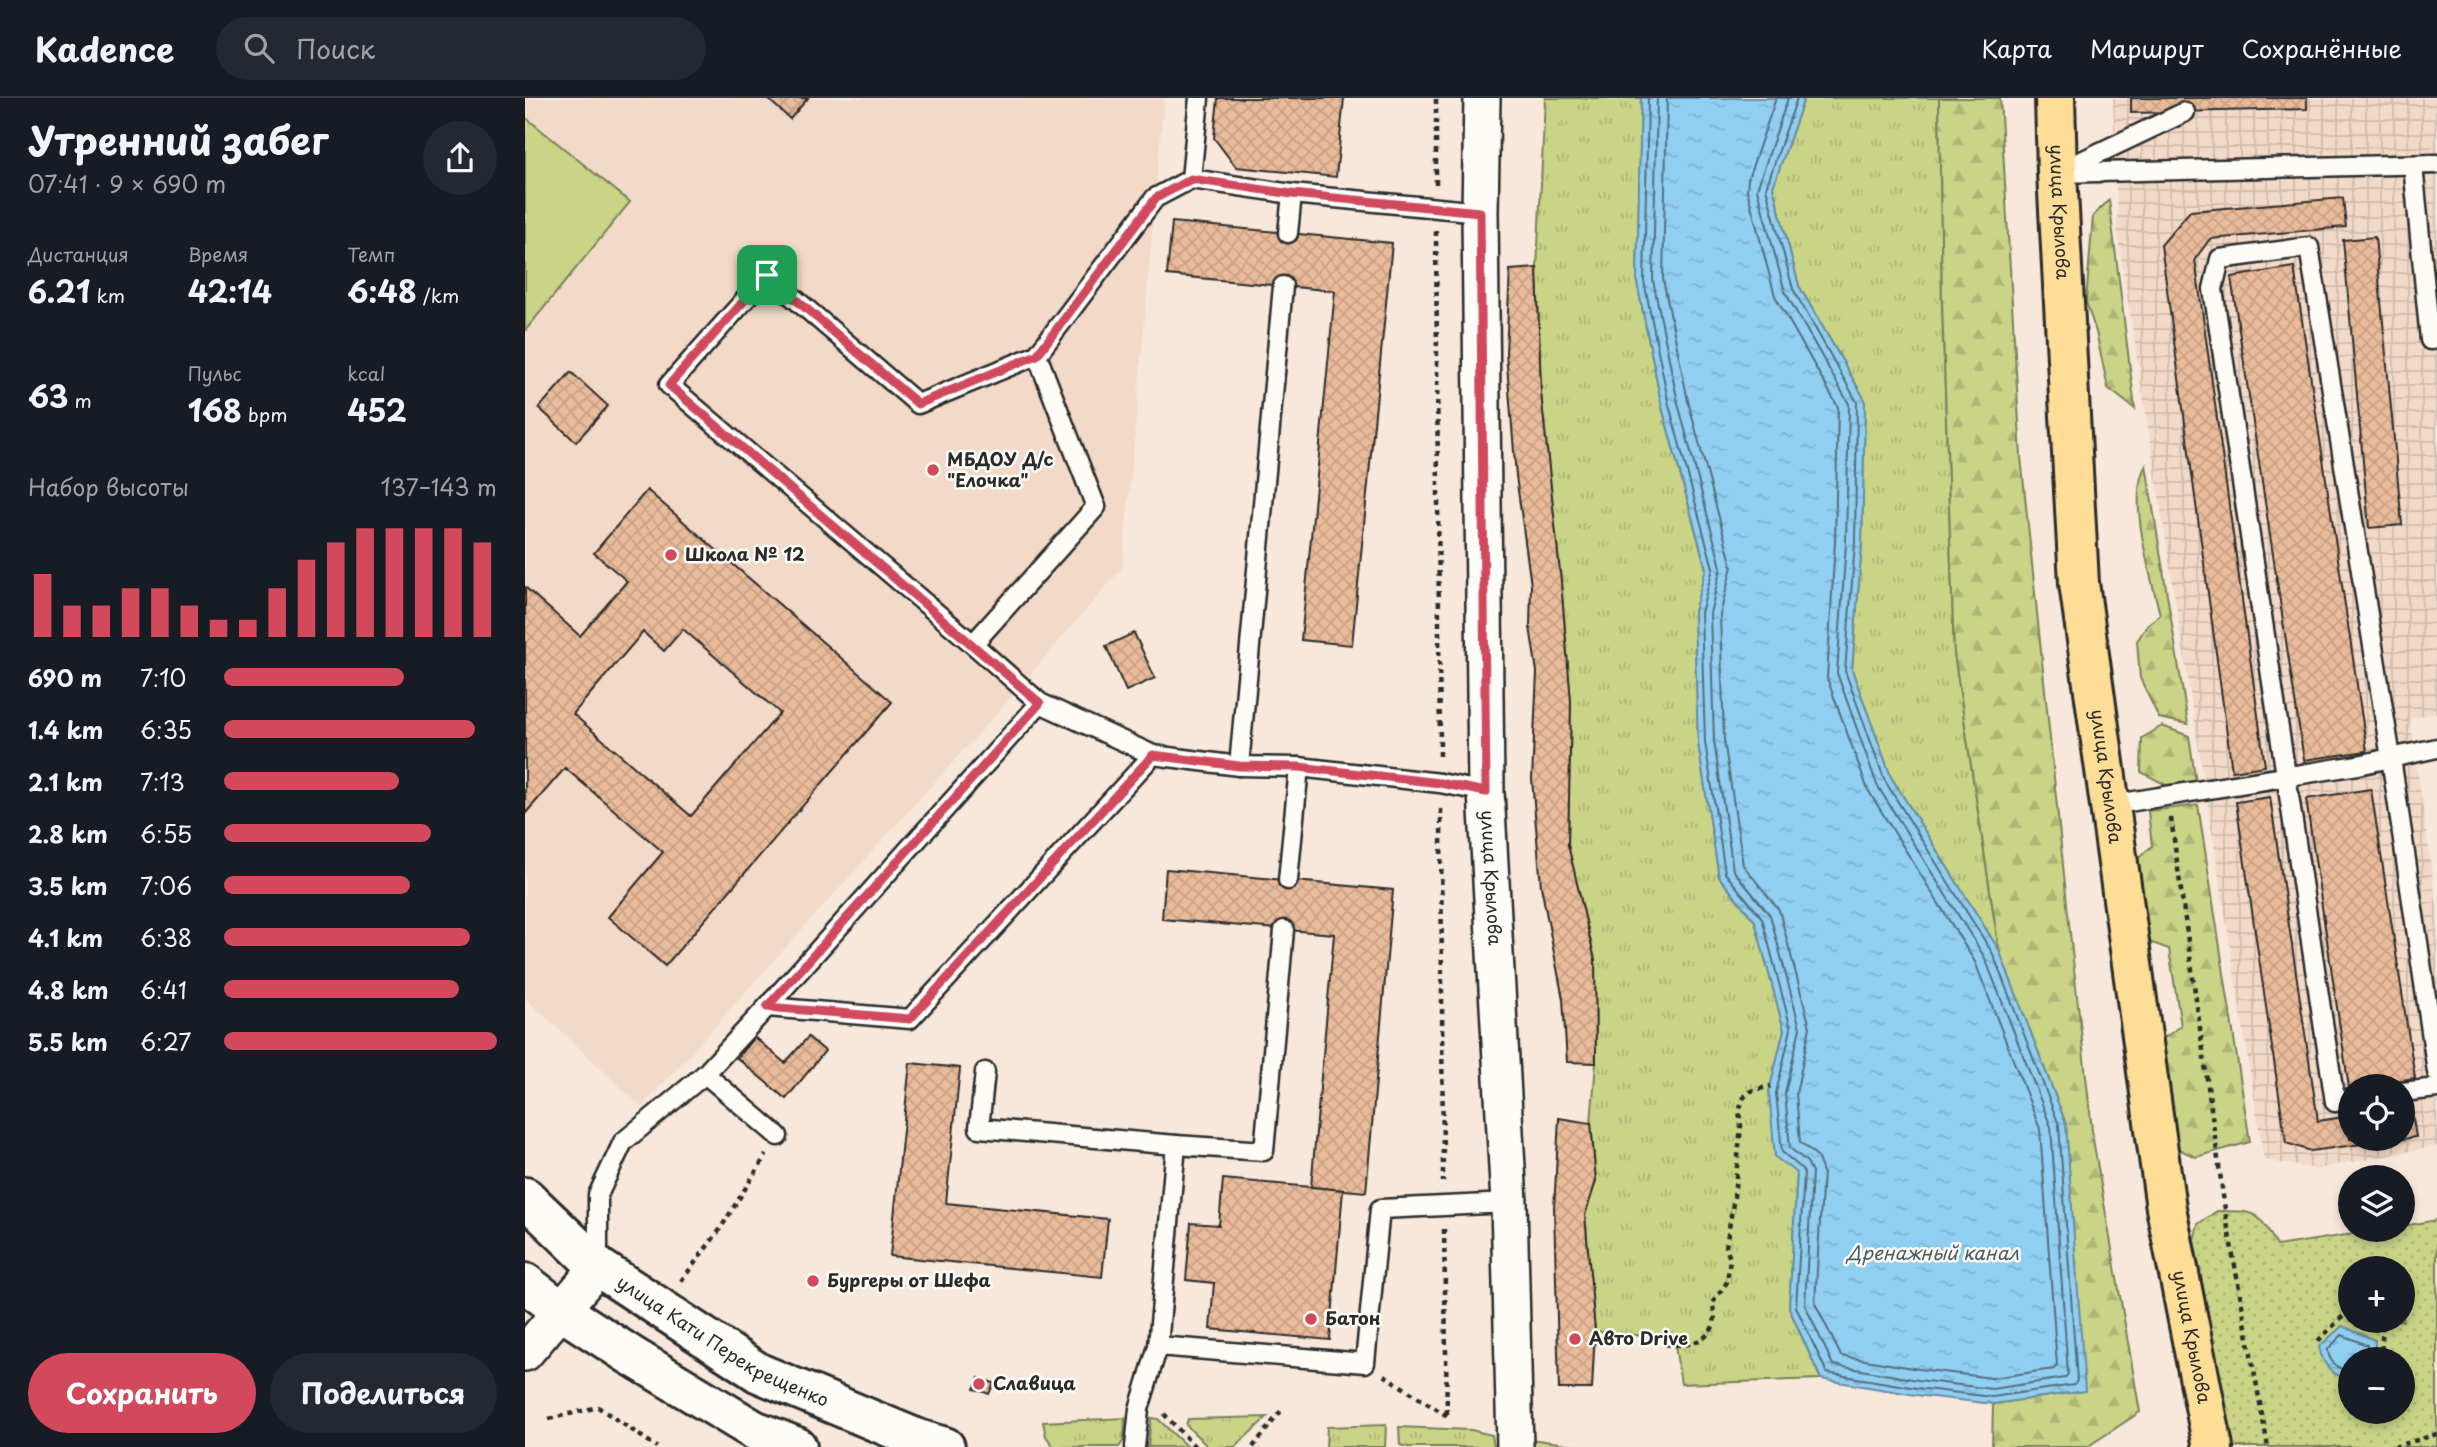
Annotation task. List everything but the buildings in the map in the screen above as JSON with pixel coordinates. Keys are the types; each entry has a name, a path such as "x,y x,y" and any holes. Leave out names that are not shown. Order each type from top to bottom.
{"main road":[{"name":"улица Крылова","path":"2055,98 2079,583 2166,1208 2213,1447"}],"street":[{"name":"улица Крылова","path":"1482,98 1480,212 1486,792 1509,1203 1515,1447"},
{"name":"улица Кати Перекрещенко","path":"525,1197 598,1267 759,1373 918,1439 946,1447"},
{"path":"525,1353 598,1267"},
{"path":"525,1283 562,1311 754,1430 797,1447"}],"lane":[{"path":"1191,179 1199,98"},
{"path":"2057,173 2185,112"},
{"path":"2057,173 2437,164"},
{"path":"2413,165 2430,340 2437,339"},
{"path":"1480,212 1292,194 1191,179 1156,198 1037,355 918,404 767,275 669,385 1040,703 1153,755 1239,766 1299,767 1440,783 1486,792"},
{"path":"1288,233 1292,194"},
{"path":"2338,1101 2335,1102 2284,777 2213,289 2220,259 2309,247 2391,758 2437,1072"},
{"path":"1239,766 1283,286"},
{"path":"974,644 1096,507 1037,355"},
{"path":"598,1267 598,1195 623,1142 705,1074 1040,703"},
{"path":"2110,805 2284,777 2437,748"},
{"path":"767,1007 910,1019 1153,755"},
{"path":"1288,880 1299,767"},
{"path":"985,1072 979,1128 1264,1151 1284,930"},
{"path":"705,1074 778,1136"},
{"path":"2415,1091 2437,1088"},
{"path":"1135,1447 1139,1409 1157,1346 1176,1145"},
{"path":"1157,1346 1365,1363 1380,1209 1509,1203"}],"path":[{"path":"2168,796 2226,1217 2268,1447"},
{"path":"1664,1344 1679,1347 1688,1345 1702,1339 1712,1330 1716,1315 1712,1304 1727,1282 1729,1270 1730,1259 1726,1247 1741,1126 1739,1111 1744,1097 1751,1091 1771,1086"},
{"path":"676,1288 719,1231 778,1136"},
{"path":"2318,1341 2338,1321"},
{"path":"1365,1363 1447,1417"},
{"path":"549,1419 598,1407 657,1447"},
{"path":"1161,1410 1195,1447"},
{"path":"1253,1447 1281,1411"},
{"path":"2394,1447 2437,1434"}],"shaded area":[{"path":"525,98 1164,98 1123,567 1000,710 642,1107 525,998"},
{"path":"2113,98 2437,98 2437,712 2410,719 2437,906 2437,1146 2415,1150 2415,1074 2338,1074 2338,1151 2411,1151 2317,1169 2264,1160 2118,238"}],"green space":[{"path":"1545,98 1641,98 1637,282 1662,407 1706,569 1694,612 1698,743 1719,877 1755,921 1784,1030 1769,1092 1797,1173 1789,1308 1821,1379 1681,1384 1674,1339 1595,1331 1585,1215 1596,1181 1591,1123 1596,1063 1595,960 1568,845 1571,702 1541,393 1537,268"},
{"path":"1804,98 1939,98 1942,303 1954,653 1999,950 1891,777 1852,670 1862,544 1865,400 1799,286 1773,187"},
{"path":"1939,98 2000,98 2021,457 2070,933 2093,1139 2140,1412 2087,1447 1992,1447 1993,1404 2084,1391 2066,1124 1999,950 1954,653 1942,303"},
{"path":"525,117 630,202 525,331"},
{"path":"2109,200 2135,409 2108,388 2096,332 2086,302 2093,216"},
{"path":"2146,465 2188,724 2159,718 2140,678 2137,641 2148,624 2160,615 2140,517 2141,479"},
{"path":"2162,726 2189,736 2196,783 2166,785 2141,772 2142,738"},
{"path":"2198,805 2250,1142 2196,1157 2178,1149 2167,1111 2161,1040 2181,1026 2169,949 2149,942 2140,928 2135,861 2152,846 2148,811"},
{"path":"2217,1211 2255,1215 2277,1246 2338,1236 2338,1242 2415,1242 2415,1224 2437,1220 2437,1447 2233,1447 2194,1240 2198,1224"},
{"path":"1267,1417 1235,1447 1208,1447 1186,1425 1188,1419"},
{"path":"1125,1418 1124,1440 1119,1447 1054,1447 1046,1436 1043,1422"},
{"path":"1151,1418 1158,1419 1187,1447 1148,1447"},
{"path":"1386,1425 1385,1447 1326,1447 1327,1427"},
{"path":"1399,1427 1471,1430 1492,1435 1494,1447 1408,1447 1400,1445"},
{"path":"1523,1438 1587,1447 1524,1447"}],"water":[{"name":"Дренажный канал","path":"1641,98 1804,98 1773,187 1799,286 1865,400 1862,544 1852,670 1891,777 1999,950 2066,1124 2085,1391 1993,1404 1916,1395 1821,1379 1789,1308 1797,1173 1775,1157 1769,1092 1784,1030 1755,921 1719,877 1698,743 1694,612 1706,568 1662,407 1637,282"},
{"path":"2338,1330 2338,1333 2358,1333 2375,1340 2375,1347 2338,1347 2338,1375 2329,1369 2319,1347"}],"place":[{"name":"МБДОУ Д/с \"Елочка\"","path":"933,470"},
{"name":"Школа № 12","path":"671,555"},
{"name":"Бургеры от Шефа","path":"813,1281"},
{"name":"Батон","path":"1311,1319"},
{"name":"Авто Drive","path":"1575,1339"},
{"name":"Славица","path":"979,1384"}],"route":[{"path":"1191,179 1292,194 1480,212 1486,792 1440,783 1299,767 1239,766 1153,755 910,1019 767,1007 1040,703 669,385 767,275 918,404 1037,355 1156,198 1191,179"}]}
